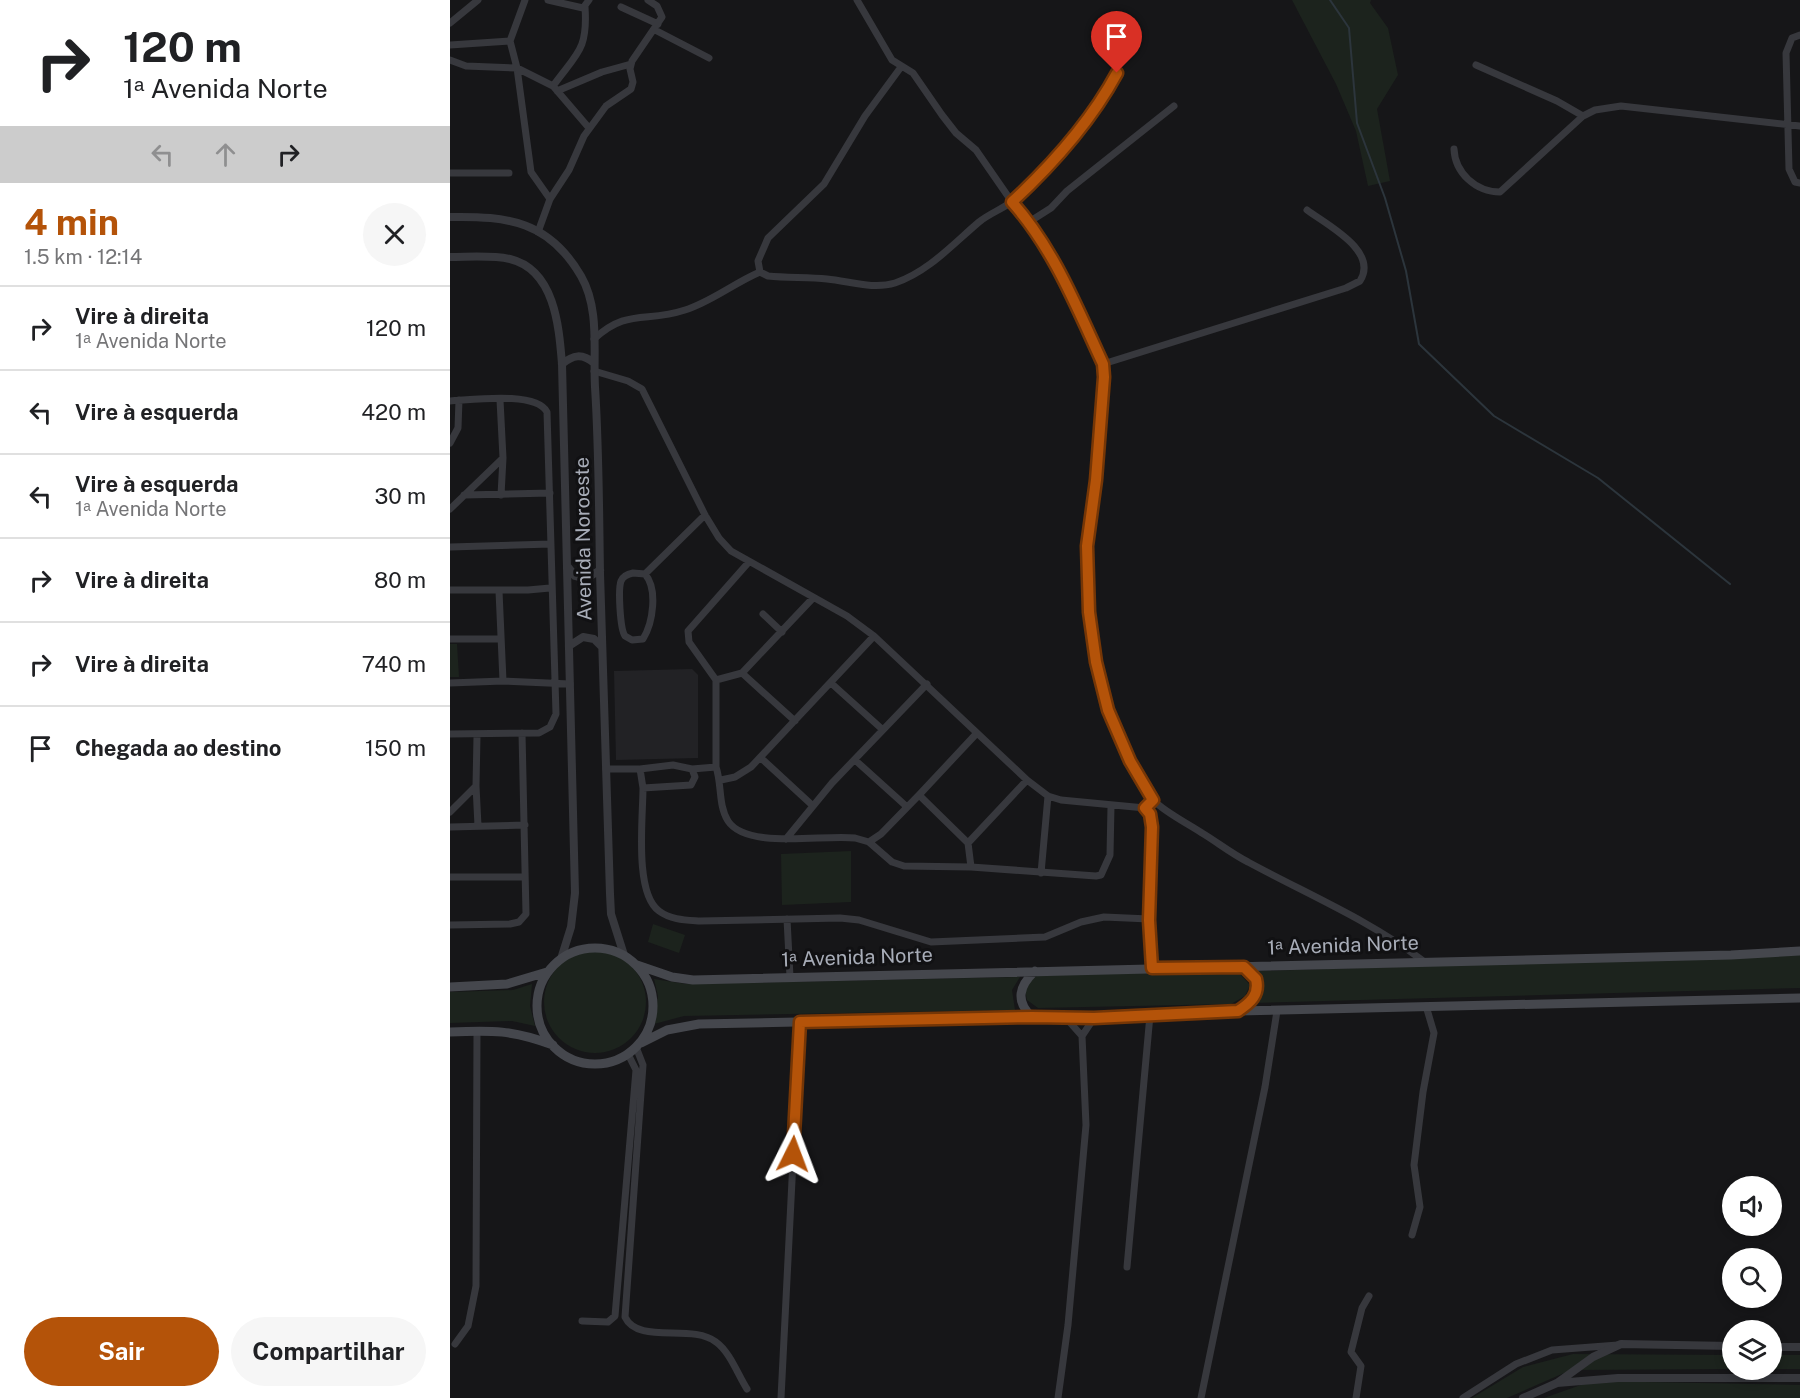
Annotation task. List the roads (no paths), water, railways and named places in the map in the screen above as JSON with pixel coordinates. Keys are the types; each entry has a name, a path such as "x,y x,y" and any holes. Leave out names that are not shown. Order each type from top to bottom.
{"main road":[{"path":"552,1045 542,1029 537,1010 539,990 547,972 561,959 575,951 592,948 608,949 624,955 637,965 647,978 654,1011 650,1028 635,1048"},
{"name":"1ᵃ Avenida Norte","path":"637,965 672,977 693,980 1244,967 1422,960 1731,955 1800,951"},
{"path":"1238,1011 1250,1002 1257,988 1253,974 1244,967"},
{"path":"1032,1017 1022,1005 1020,994 1024,981 1035,971"},
{"path":"450,987 507,984 547,972"},
{"path":"450,1032 523,1034 552,1045 565,1055 589,1063 614,1061 667,1030 690,1025 1032,1017 1094,1018 1238,1011 1800,998"}],"street":[{"path":"450,23 478,0"},
{"path":"525,0 510,41 531,172 550,199"},
{"path":"548,0 577,9 587,3"},
{"path":"555,88 631,64 657,27 661,12 648,0"},
{"path":"857,0 892,60 913,72 956,133 986,163 1012,202 1029,222 1066,284 1103,364 1096,480 1087,546 1089,612 1096,662 1108,710 1130,761 1153,800 1245,861 1382,932 1422,960"},
{"path":"555,88 584,45 587,3"},
{"path":"621,7 709,58"},
{"path":"1800,34 1792,38 1786,53 1789,169 1795,182 1800,183"},
{"path":"450,45 510,41"},
{"path":"450,60 466,66 516,68 555,88 589,128"},
{"path":"538,232 550,199 568,170 574,153 589,128 606,106 631,89 633,82 631,64"},
{"path":"1476,65 1557,101 1583,116"},
{"path":"760,272 758,261 768,238 824,184 865,116 901,67"},
{"path":"760,272 768,276 826,279 869,286 894,283 934,261 990,214 1012,202 1050,165 1075,136 1117,73"},
{"path":"1029,222 1051,208 1067,191 1174,106"},
{"path":"1454,149 1456,164 1470,181 1491,192 1500,192 1583,116 1595,110 1621,106 1789,127 1800,126"},
{"path":"450,173 509,173"},
{"path":"1103,364 1346,288 1360,281 1365,267 1360,253 1307,210"},
{"name":"Avenida Noroeste","path":"450,217 489,216 524,223 556,245 582,277 591,304 594,339 611,914 624,955"},
{"name":"Avenida Noroeste","path":"450,257 511,259 537,276 556,310 562,364 574,910 561,959"},
{"path":"594,339 615,322 657,317 685,310 760,272"},
{"path":"562,364 577,356 585,356 594,367 642,389 719,538 748,563 847,616 874,636 1027,780 1048,796 1111,806 1145,808 1150,814 1152,827 1149,920 1152,968"},
{"path":"450,400 525,399 544,408 549,435 550,588 556,714 554,723 544,731 477,736 450,734"},
{"path":"450,442 458,428 459,400"},
{"path":"500,400 503,458 501,495"},
{"path":"450,509 503,458"},
{"path":"464,495 550,493"},
{"path":"645,574 651,587 651,623 643,639 632,640 622,633 620,583 627,575 645,574 705,514"},
{"path":"450,547 551,544"},
{"path":"748,563 688,631 693,649 716,680 716,767 720,780 722,805 728,821 736,830 759,837 841,836 869,842 892,861 904,866 971,867 1101,875 1110,855 1111,806"},
{"path":"568,567 575,576 586,579 600,570"},
{"path":"450,590 499,591 550,588"},
{"path":"499,591 503,681"},
{"path":"716,680 742,673 813,598"},
{"path":"764,614 782,632"},
{"path":"720,780 744,773 761,758 874,636"},
{"path":"569,646 583,637 594,639 602,647"},
{"path":"450,639 501,639"},
{"path":"742,673 795,721"},
{"path":"450,683 503,681 570,684"},
{"path":"831,683 883,730"},
{"path":"786,838 812,805 927,684"},
{"path":"869,842 881,834 906,806 920,795 977,732"},
{"path":"450,925 510,924 519,922 526,910 522,734"},
{"path":"477,736 478,826"},
{"path":"761,758 812,805"},
{"path":"855,760 906,806"},
{"path":"606,769 640,769 673,765 692,769 716,767"},
{"path":"640,769 643,788 645,890 657,910 678,919 700,921 859,920 931,942 1045,937 1104,916 1149,920"},
{"path":"643,788 691,785 695,777 692,769"},
{"path":"968,843 1027,780"},
{"path":"450,812 476,786"},
{"path":"920,795 968,843 971,867"},
{"path":"1041,873 1048,796"},
{"path":"1145,808 1153,800"},
{"path":"450,827 525,825"},
{"path":"450,878 525,877"},
{"path":"787,919 790,977"},
{"path":"1412,1235 1420,1207 1414,1165 1423,1092 1434,1033 1426,1006"},
{"path":"1201,1398 1265,1087 1277,1011"},
{"path":"1127,1266 1150,1015"},
{"path":"1066,1018 1082,1036"},
{"path":"1058,1398 1068,1325 1086,1125 1082,1036 1094,1018"},
{"path":"782,1398 800,1022"},
{"path":"455,1344 468,1326 476,1286 477,1031"},
{"path":"582,1321 608,1322 615,1316 636,1070 635,1048"},
{"path":"635,1048 643,1065 625,1317 630,1326 645,1332 672,1332 715,1341 747,1389"},
{"path":"1356,1398 1361,1366 1351,1352 1362,1308 1369,1296"},
{"path":"1463,1398 1516,1364 1552,1350 1621,1344 1722,1346"},
{"path":"1523,1398 1557,1383 1593,1357 1621,1344"},
{"path":"1782,1347 1800,1347"},
{"path":"1557,1383 1638,1377 1800,1378"}],"waterway":[{"path":"1330,0 1349,28 1357,123 1385,198 1406,271 1419,344 1494,416 1598,478 1730,584"}]}
